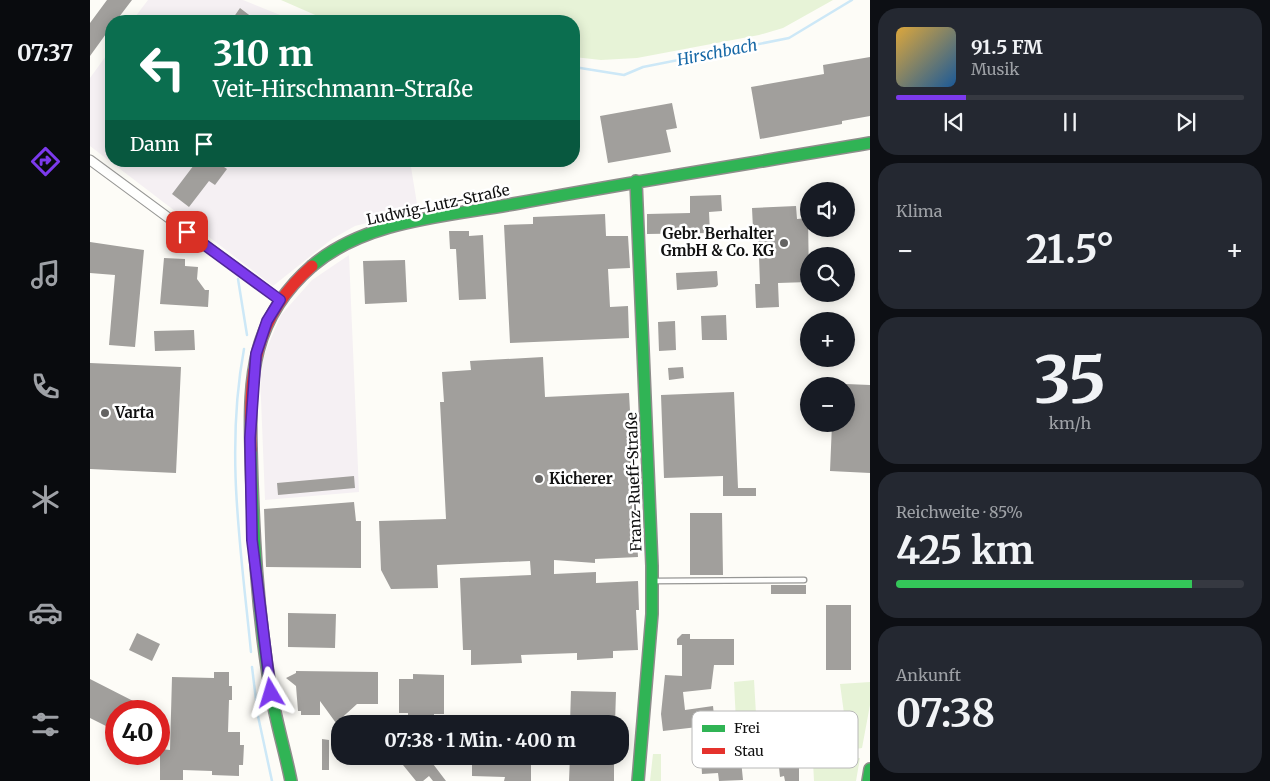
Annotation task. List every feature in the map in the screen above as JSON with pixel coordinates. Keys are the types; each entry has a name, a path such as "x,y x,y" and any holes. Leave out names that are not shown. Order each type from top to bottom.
{"street":[{"name":"Ludwig-Lutz-Straße","path":"291,781 271,693 252,522 250,438 253,366 258,342 267,321 280,300 308,270 340,247 366,236 442,217 636,181 870,143"},
{"path":"90,160 280,300"},
{"name":"Franz-Rueff-Straße","path":"636,181 652,581 652,614 638,781"},
{"path":"868,781 870,769"}],"lane":[{"path":"652,581 804,580"}],"shaded area":[{"path":"148,0 243,0 280,15 137,15"},
{"path":"105,57 105,157 90,146 90,78"},
{"path":"117,167 411,167 418,210 355,226 332,239 273,286"},
{"path":"349,255 359,492 265,500 260,374 266,350 281,315 312,280"}],"green space":[{"path":"281,0 833,0 783,28 759,35 637,58 601,60 580,58 580,15 315,15"},
{"path":"754,680 756,711 735,711 734,682"},
{"path":"870,682 870,705 862,748 858,749 858,711 844,711 840,684"},
{"path":"653,754 661,754 661,781 650,781"},
{"path":"858,758 860,758 856,781 814,781 813,768 858,768"}],"building":[{"path":"107,0 132,0 121,15 105,15 105,35 90,56 90,23"},
{"path":"240,8 249,15 235,15"},
{"path":"870,57 870,116 842,121 842,124 760,139 751,87 824,74 823,65"},
{"path":"672,103 677,128 666,130 671,152 608,163 600,116"},
{"path":"192,167 224,167 227,169 215,185 209,181 189,207 172,194"},
{"path":"721,195 722,211 709,212 710,233 647,234 647,214 690,213 690,196"},
{"name":"Gebr. Berhalter GmbH & Co. KG","path":"796,206 797,219 800,219 800,237 808,237 808,247 800,247 800,282 778,283 779,307 756,308 755,284 760,284 758,229 753,229 752,208"},
{"path":"605,214 606,236 628,236 630,268 608,269 610,307 628,306 629,338 510,343 504,225 533,224 533,217"},
{"path":"449,231 469,231 469,236 483,235 486,299 459,300 456,249 450,249"},
{"path":"90,242 144,250 135,347 109,345 115,275 90,273"},
{"path":"164,258 185,259 185,266 198,267 197,279 205,290 209,290 208,307 160,304"},
{"path":"405,260 407,302 365,304 363,261"},
{"path":"717,271 718,285 716,287 677,290 676,273"},
{"path":"726,315 727,340 702,340 701,316"},
{"path":"675,321 676,350 659,351 658,322"},
{"path":"194,330 195,350 155,351 154,331"},
{"path":"543,357 545,397 629,393 638,557 595,559 595,563 554,560 554,574 596,572 596,583 638,581 639,610 636,610 638,650 613,651 613,658 577,660 577,653 521,655 522,663 471,665 471,650 463,650 460,578 531,575 530,561 437,565 438,588 391,589 381,570 379,521 446,519 440,402 444,402 442,372 471,370 470,361"},
{"path":"90,363 181,367 176,473 90,469"},
{"path":"683,367 684,378 669,380 668,368"},
{"path":"855,384 870,385 870,473 830,471 832,432 855,432"},
{"path":"734,392 738,488 756,488 756,496 723,496 723,476 664,478 661,395"},
{"path":"354,476 355,488 278,495 277,483"},
{"path":"354,502 356,521 361,521 361,568 266,567 264,509"},
{"path":"690,513 722,513 723,575 690,575"},
{"path":"771,585 806,585 806,594 771,594"},
{"path":"826,605 851,605 851,670 826,670"},
{"path":"288,613 336,614 335,648 288,647"},
{"path":"137,633 160,644 152,661 129,650"},
{"path":"682,634 690,634 690,639 734,639 734,665 714,665 711,689 683,692 685,710 713,706 714,711 692,711 692,728 663,731 661,714 665,675 682,676 682,645 677,645 677,639"},
{"path":"296,671 378,672 378,704 357,704 345,715 331,716 320,701 320,715 301,715 301,711 298,711 296,686 286,678 296,673"},
{"path":"214,672 229,672 232,700 229,700 228,732 240,732 240,745 244,745 243,765 239,765 239,776 212,775 212,771 183,770 183,780 160,780 160,765 170,765 172,677 214,678"},
{"path":"413,674 444,675 444,714 408,715 408,713 399,713 399,679 413,679"},
{"path":"90,679 131,700 105,700 105,726 90,718"},
{"path":"571,691 616,692 615,715 570,715"},
{"path":"322,739 329,740 329,770 322,770"},
{"path":"403,765 434,765 446,781 433,781 429,776 423,781 416,781"},
{"path":"472,765 531,765 531,781 504,781 505,777 472,776"},
{"path":"570,765 614,765 614,781 569,781"},
{"path":"702,768 742,768 743,780 719,781 718,773 702,774"},
{"path":"779,768 799,768 799,781 785,781 784,776 780,777"}],"waterway":[{"name":"Hirschbach","path":"580,68 624,75 643,67 789,38 852,0"},
{"name":"Hirschbach","path":"238,279 247,335"},
{"name":"Hirschbach","path":"244,349 238,387 235,463 239,538 251,652"},
{"name":"Hirschbach","path":"252,667 258,716 272,781"}],"traffic: fast":[{"path":"312,266 334,250 358,238 410,222 870,143"},
{"path":"636,181 652,566 652,614 638,781"},
{"path":"251,450 262,632 273,703 291,781"},
{"path":"868,781 870,769"}],"traffic: jam":[{"path":"251,450 251,397 258,350 277,306 292,286 312,266"}],"place":[{"name":"Gebr. Berhalter GmbH & Co. KG","path":"784,243"},
{"name":"Varta","path":"105,413"},
{"name":"Kicherer","path":"539,479"}],"route":[{"path":"187,232 280,300 267,321 258,342 253,366 250,438 252,540 271,693"}]}
